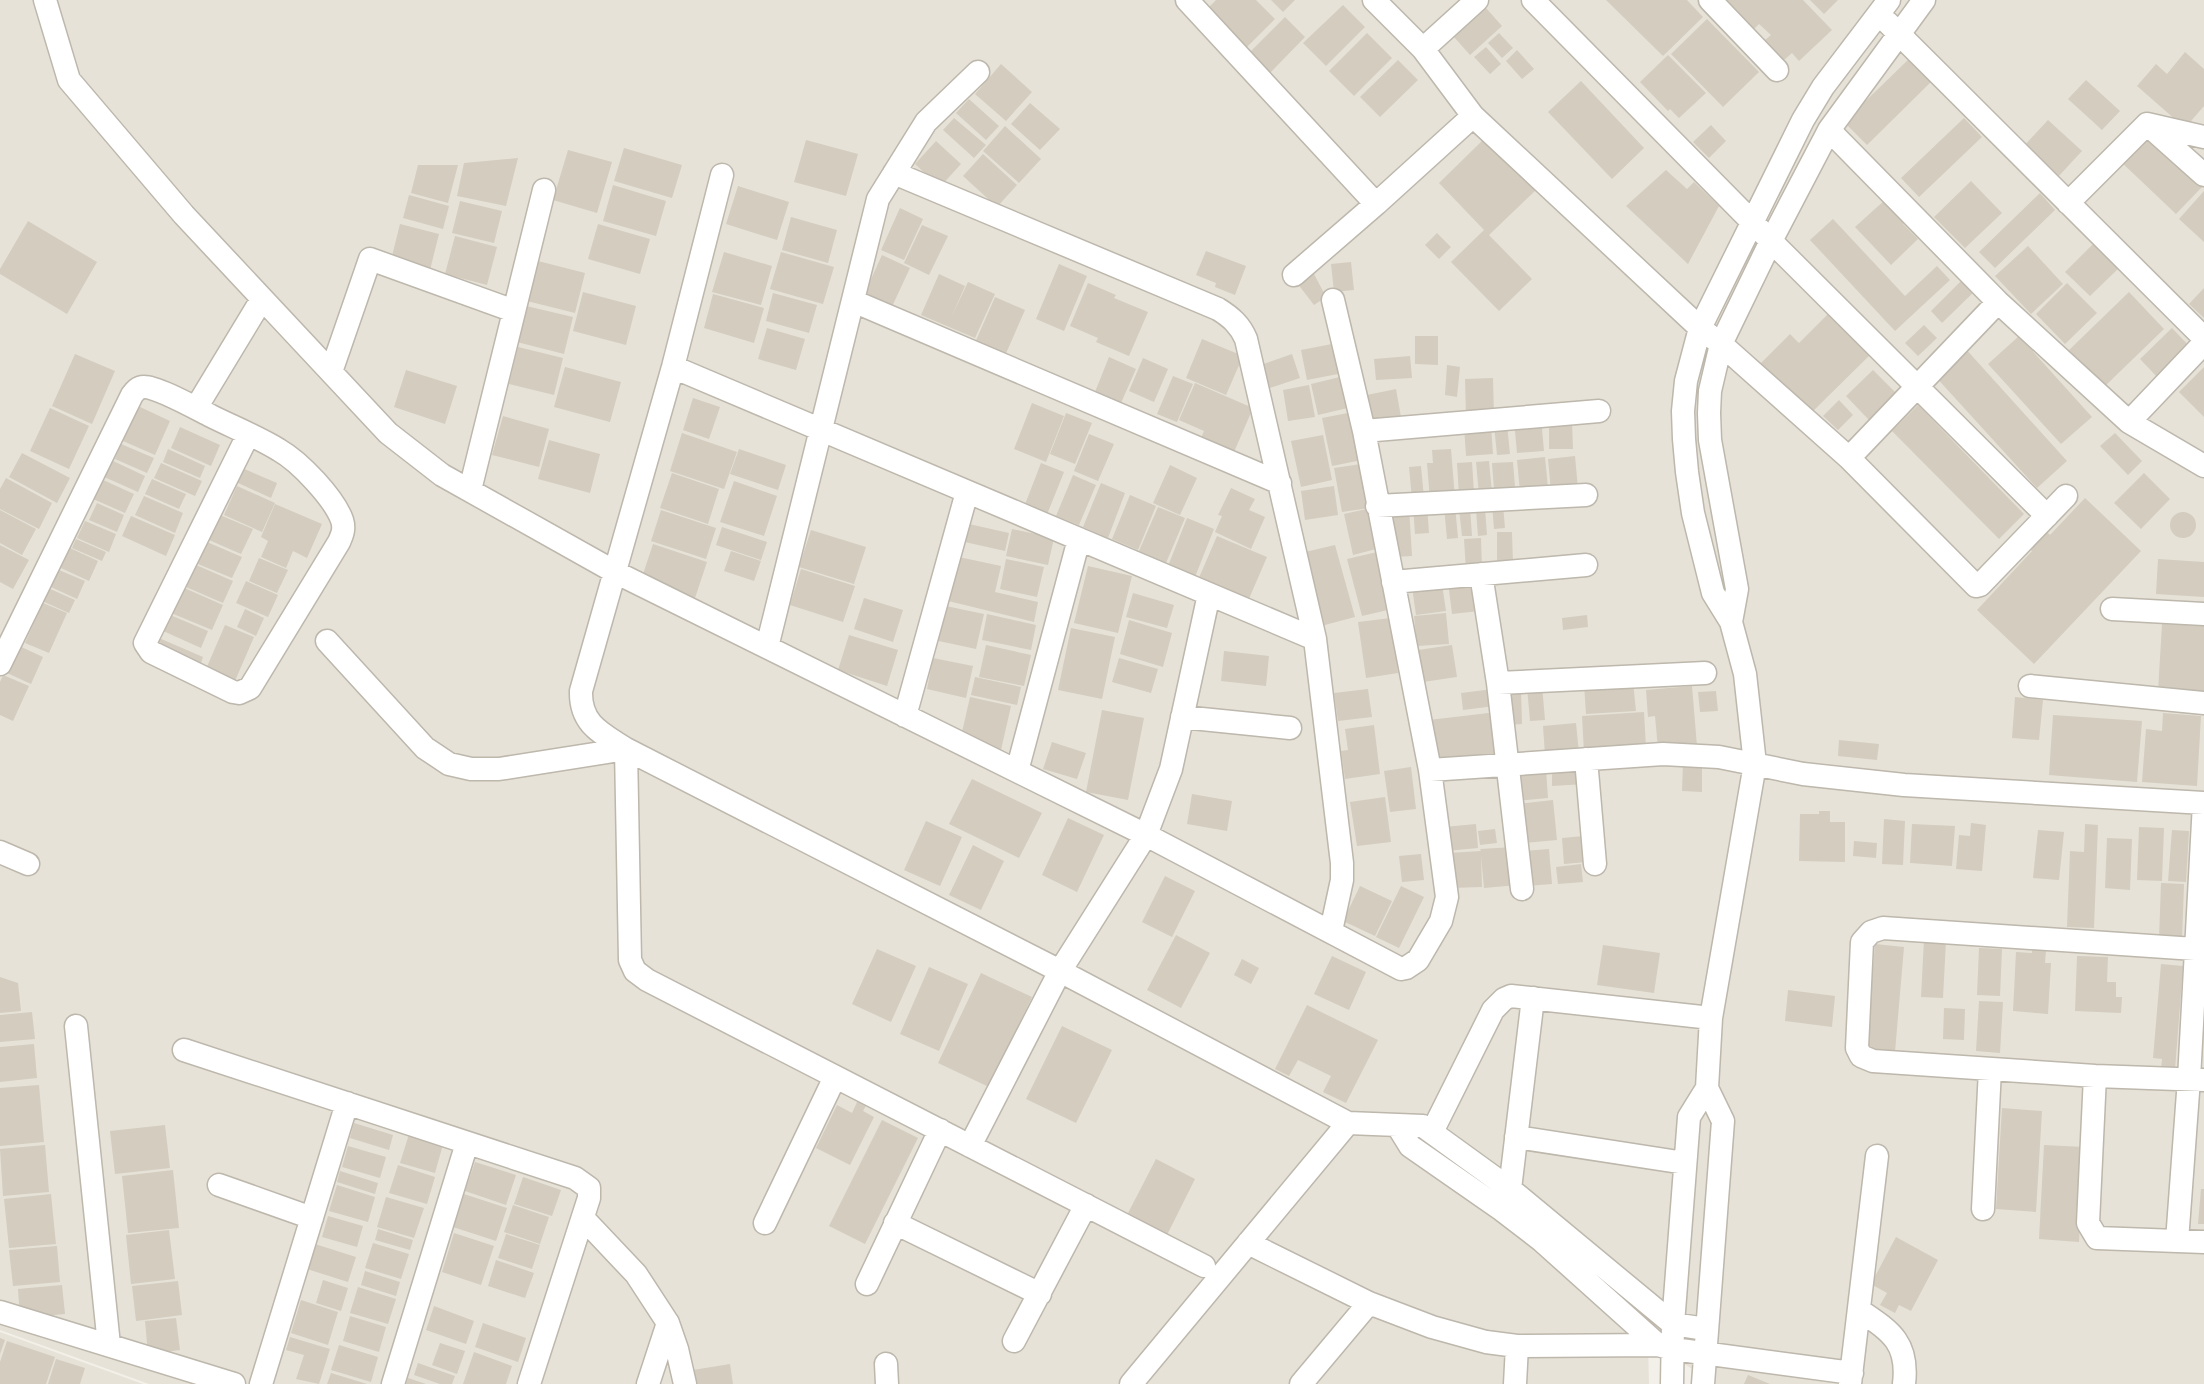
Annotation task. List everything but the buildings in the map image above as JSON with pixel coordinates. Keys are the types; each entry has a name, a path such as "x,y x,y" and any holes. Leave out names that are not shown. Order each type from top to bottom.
{"street":[{"path":"44,0 69,80 184,215 388,433 442,475 616,572 1146,835 1401,969 1418,960 1440,921 1447,897 1430,770 1377,506 1364,431 1333,300"},
{"path":"1187,0 1376,204"},
{"path":"1374,0 1423,49 1474,116 1700,328 1721,344 1849,458 1976,586 1980,585 2066,496"},
{"path":"1423,49 1477,0"},
{"path":"1533,0 1770,241 2047,516"},
{"path":"1710,0 1777,70"},
{"path":"1730,622 1737,589 1710,440 1709,413 1710,391 1721,344 1770,241 1829,130 1900,33 1917,3"},
{"path":"1672,1384 1666,1347 1673,1324 1689,1117 1706,1088 1711,1018 1755,764 1749,695 1730,622 1713,593 1693,513 1687,472 1683,412 1686,381 1700,328 1803,120 1823,87 1883,7 1900,33 2204,338"},
{"path":"767,648 878,199 926,122 978,72"},
{"path":"1294,274 1474,116"},
{"path":"2068,203 2147,124"},
{"path":"2147,124 2204,137"},
{"path":"2147,124 2204,175"},
{"path":"1829,130 1998,302 2129,422 2204,466"},
{"path":"894,173 1218,309 1229,316 1241,328 1246,339 1316,639 1342,863 1342,880 1331,931"},
{"path":"722,175 672,368 582,691 581,702 584,714 596,729 626,748 1060,971 1348,1122 1423,1126 1510,1189 1673,1324 1706,1329"},
{"path":"470,490 544,190"},
{"path":"331,372 370,259 514,311"},
{"path":"196,408 262,299"},
{"path":"853,301 1280,483"},
{"path":"1849,458 1998,302"},
{"path":"2129,422 2204,343"},
{"path":"672,368 1316,639"},
{"path":"0,664 132,395 137,389 143,387 151,388 196,408 280,450 298,464 332,502 343,521 344,531 250,688 239,693 233,692 151,652 146,643 248,435"},
{"path":"1364,431 1600,411"},
{"path":"905,716 967,492"},
{"path":"1377,506 1586,495"},
{"path":"1017,771 1079,539"},
{"path":"1393,582 1586,565"},
{"path":"1481,574 1498,683 1522,889"},
{"path":"970,1146 1060,971 1146,835 1171,769 1210,594"},
{"path":"2112,609 2204,614"},
{"path":"327,641 425,748 450,764 471,769 498,769 626,748"},
{"path":"1498,683 1705,673"},
{"path":"2030,686 2204,703"},
{"path":"1182,717 1290,728"},
{"path":"626,748 630,960 635,971 647,980 834,1077 1204,1266"},
{"path":"1430,770 1663,754 1719,757 1803,774 1904,785 2204,803 2195,948 2196,1079 2177,1241"},
{"path":"1586,758 1595,864"},
{"path":"0,852 28,864"},
{"path":"2195,948 1883,928 1871,932 1862,942 1857,1048 1861,1056 1873,1061 2095,1076 2196,1079"},
{"path":"1432,1132 1493,1010 1504,998 1512,996 1533,998 1711,1018"},
{"path":"1510,1189 1533,998"},
{"path":"76,1026 109,1345"},
{"path":"184,1050 575,1178 585,1184 589,1188 589,1198 584,1218 530,1384"},
{"path":"1983,1209 1990,1069"},
{"path":"2095,1076 2088,1223 2097,1238 2204,1242"},
{"path":"765,1223 834,1077"},
{"path":"1704,1384 1704,1353 1723,1121 1706,1088"},
{"path":"261,1384 347,1103"},
{"path":"1132,1384 1348,1122"},
{"path":"1396,1125 1410,1146 1502,1210 1541,1240 1666,1347"},
{"path":"867,1284 940,1130"},
{"path":"1516,1137 1685,1163"},
{"path":"393,1384 467,1143"},
{"path":"1248,1243 1369,1303 1463,1336 1486,1342 1517,1346 1666,1347 1851,1379 1877,1156"},
{"path":"219,1185 312,1218"},
{"path":"1014,1341 1086,1205"},
{"path":"584,1218 636,1274 668,1323 685,1384"},
{"path":"895,1223 1040,1294"},
{"path":"1302,1384 1369,1303"},
{"path":"1859,1310 1884,1327 1899,1344 1906,1364 1904,1384"},
{"path":"0,1312 234,1384"},
{"path":"648,1384 668,1323"},
{"path":"1515,1384 1517,1346"}],"shaded area":[{"path":"0,0 2204,0 2204,1384 1716,1384 1648,1341 1649,1384 149,1384 0,1330"},
{"path":"0,1332 143,1384 0,1384"}]}
